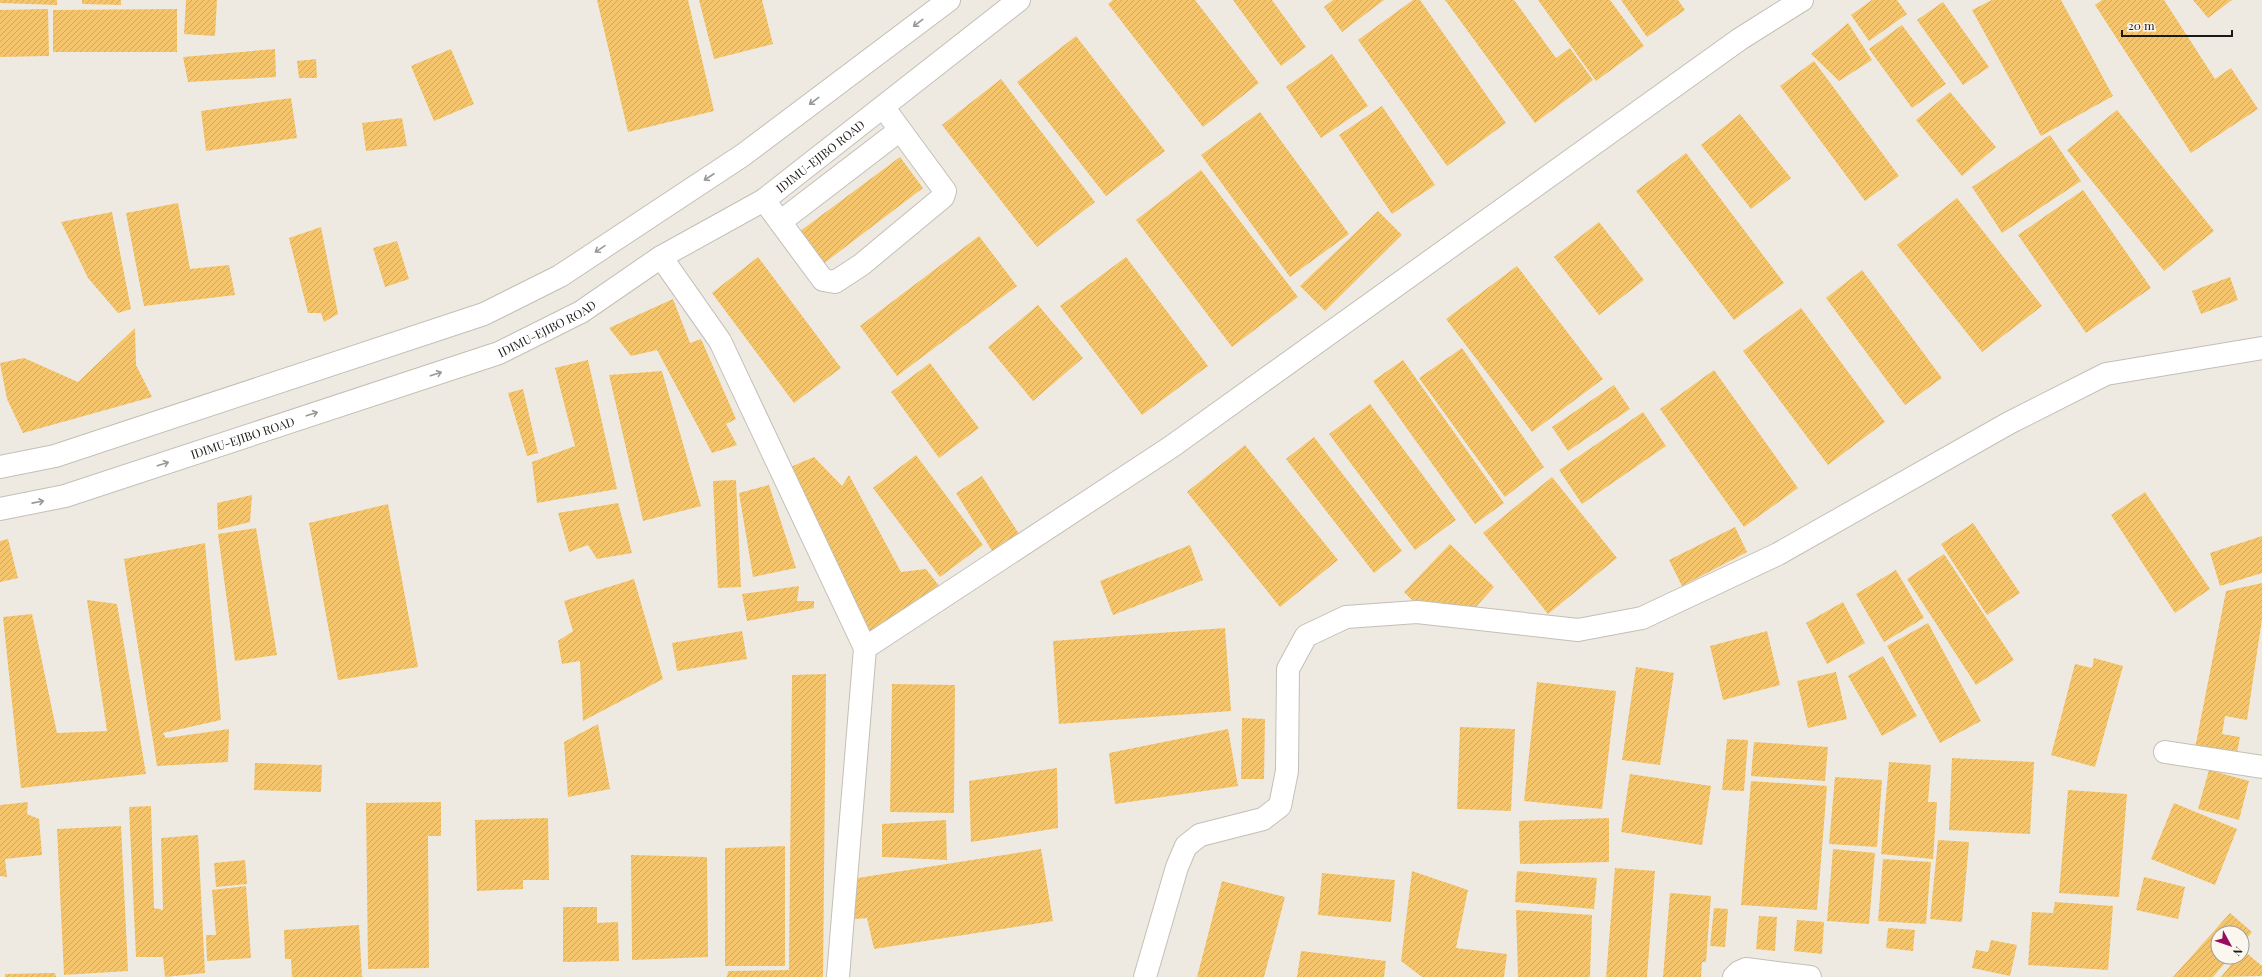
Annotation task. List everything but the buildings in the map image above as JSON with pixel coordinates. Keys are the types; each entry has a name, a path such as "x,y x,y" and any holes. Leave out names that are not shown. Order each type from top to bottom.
{"street":[{"path":"0,467 55,456 484,314 560,276 743,155 949,0"},
{"name":"IDIMU-EJIBO ROAD","path":"0,509 65,496 499,352 581,312 661,257 764,200 884,108 1019,0"},
{"path":"865,648 1172,447 1740,39 1802,0"},
{"path":"764,200 823,280 835,282 861,265 943,197 945,191 884,108"},
{"path":"780,222 900,130"},
{"path":"661,257 720,342 865,648 838,977"},
{"path":"1145,977 1176,867 1186,846 1200,835 1262,819 1280,806 1287,771 1288,669 1306,636 1346,617 1417,612 1578,630 1642,618 1778,554 2009,423 2106,374 2262,348"},
{"path":"2165,752 2262,767"},
{"path":"1734,977 1739,972 1746,969 1810,977"}]}
